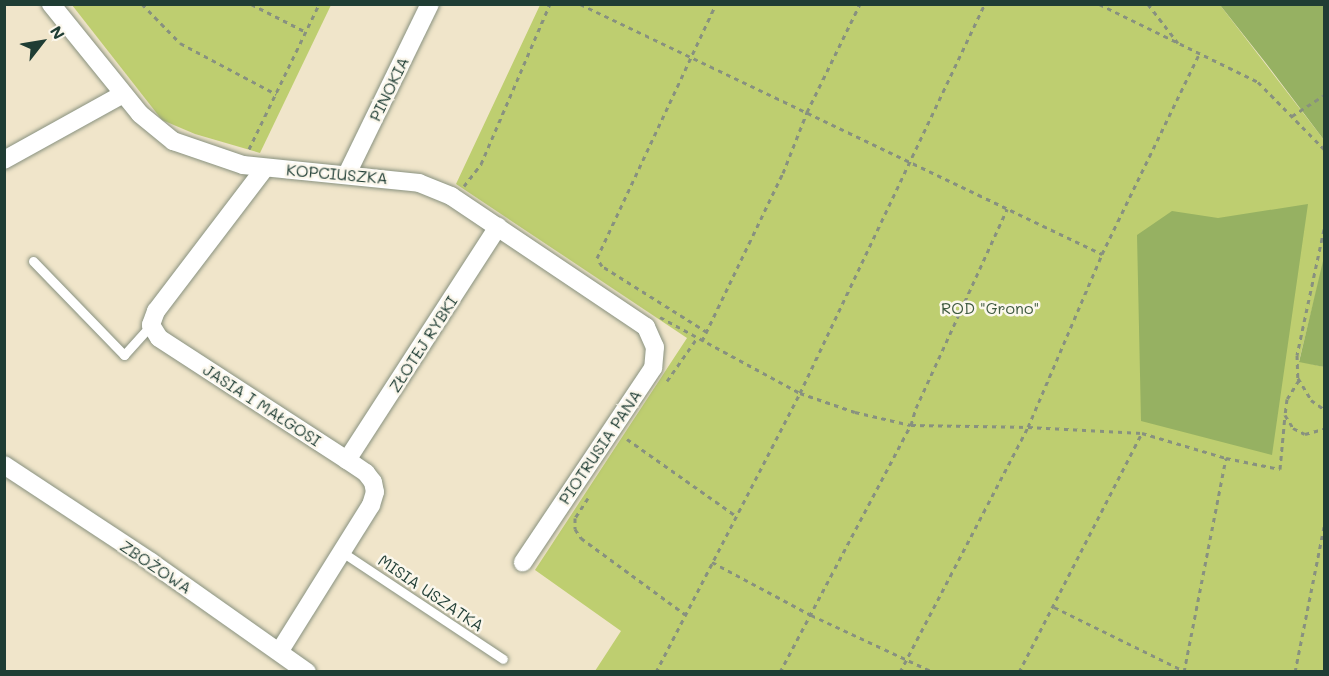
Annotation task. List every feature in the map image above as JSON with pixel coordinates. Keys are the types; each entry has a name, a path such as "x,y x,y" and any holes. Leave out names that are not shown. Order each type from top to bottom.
{"street":[{"name":"KOPCIUSZKA","path":"51,4 140,114 172,141 243,165 419,183 451,196 651,321"},
{"name":"PINOKIA","path":"347,174 430,4"},
{"path":"4,160 123,94"},
{"path":"151,325 156,311 265,168"},
{"name":"ZŁOTEJ RYBKI","path":"347,460 498,227"},
{"name":"PIOTRUSIA PANA","path":"523,561 653,368 655,347 651,321"},
{"name":"JASIA I MAŁGOSI","path":"151,325 159,338 347,460 366,473 373,482 375,492 371,505 279,652"},
{"name":"ZBOŻOWA","path":"4,465 151,562 307,672"}],"lane":[{"path":"33,261 124,355 151,325"},
{"name":"MISIA USZATKA","path":"342,552 503,659"}],"path":[{"path":"142,4 180,43 276,94"},
{"path":"251,4 306,32"},
{"path":"243,165 319,4"},
{"path":"451,196 460,192 481,164 550,4"},
{"path":"580,4 1102,254"},
{"path":"707,332 602,266 597,258 716,4"},
{"path":"702,341 783,173 807,112 860,4"},
{"path":"656,672 800,393 985,4"},
{"path":"1099,4 1258,82 1324,149"},
{"path":"1148,4 1179,44"},
{"path":"900,672 1028,427 1102,254 1199,54"},
{"path":"1292,116 1324,95"},
{"path":"780,672 911,425 916,408 1007,209"},
{"path":"1324,229 1297,355 1299,380 1311,400 1324,409"},
{"path":"651,321 696,338 800,393 855,412 911,425 1028,427 1142,434 1266,468 1280,469 1287,399 1299,380"},
{"path":"665,384 696,338"},
{"path":"1285,415 1293,428 1305,434 1324,429"},
{"path":"621,449 633,430"},
{"path":"1019,672 1142,434"},
{"path":"627,439 736,516"},
{"path":"1054,607 1184,671 1226,458"},
{"path":"595,489 575,518 575,529 581,537 686,614"},
{"path":"1294,672 1324,527"},
{"path":"712,562 811,615 933,672"}],"green space":[{"path":"72,5 331,5 260,153 195,134 162,120"},
{"name":"ROD \"Grono\"","path":"540,5 1220,5 1324,140 1324,261 1299,361 1324,367 1324,671 595,671 621,631 535,570 687,338 456,184"},
{"path":"1220,5 1324,5 1324,140 1265,62"},
{"path":"1308,204 1272,455 1141,421 1137,235 1172,211 1218,218"},
{"path":"1324,261 1324,367 1299,362"}]}
